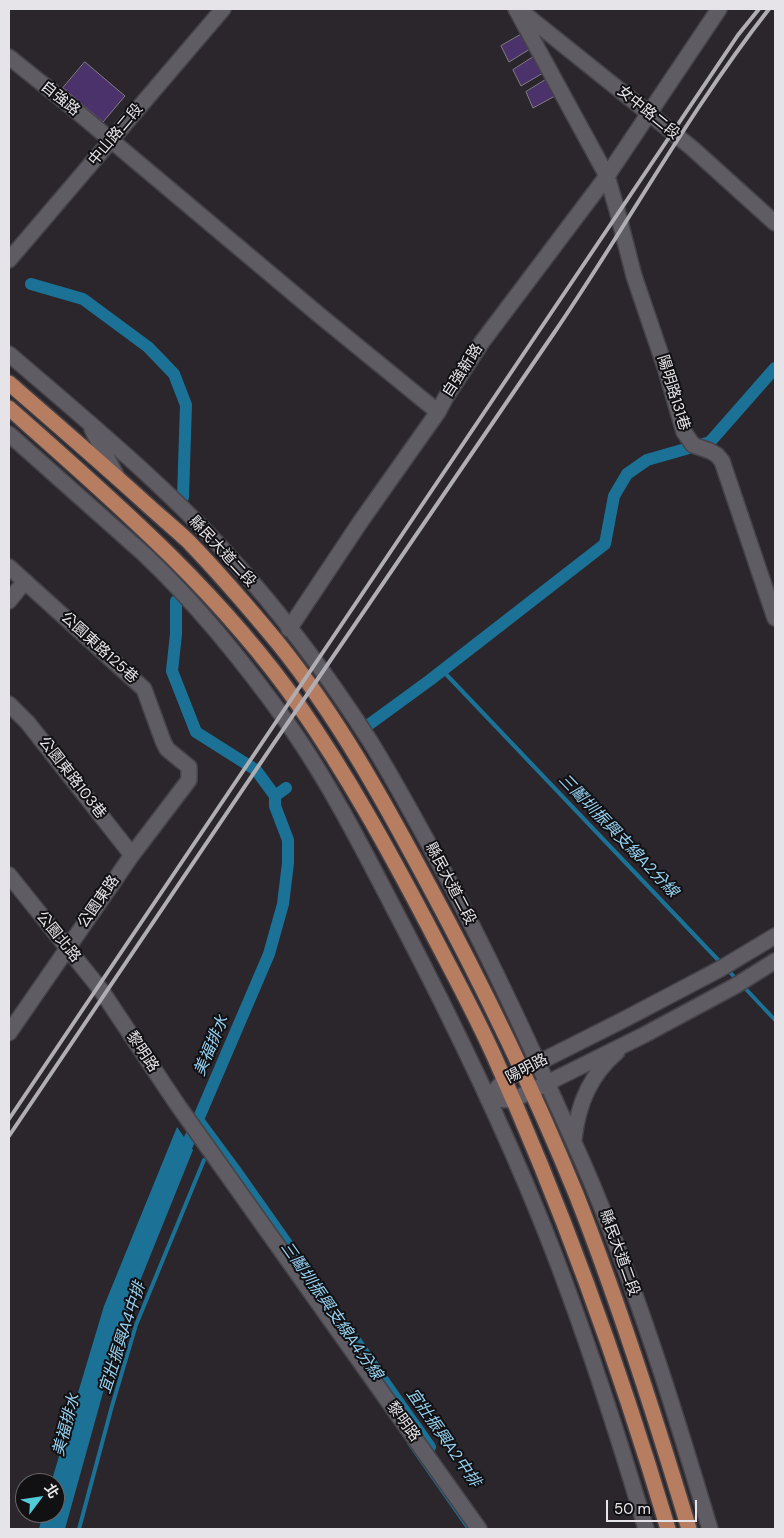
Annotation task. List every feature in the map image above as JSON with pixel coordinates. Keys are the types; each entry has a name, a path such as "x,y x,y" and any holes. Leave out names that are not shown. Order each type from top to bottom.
{"main road":[{"name":"縣民大道二段","path":"9,384 117,477 186,540 230,586 280,646 346,738 386,806 442,911 523,1071 576,1194 657,1421 689,1529"},
{"path":"9,408 117,504 188,572 259,654 299,706 342,772 403,878 466,998 513,1100 550,1188 598,1313 639,1434 668,1529"}],"street":[{"name":"中山路二段","path":"10,258 223,9"},
{"name":"女中路二段","path":"517,9 692,148 775,223"},
{"name":"陽明路131巷","path":"517,9 607,176 618,210 634,276 666,367 684,432 693,445 710,451 722,461 775,618"},
{"name":"自強新路","path":"111,141 438,412 482,342 607,176 719,9"},
{"name":"自強路","path":"9,57 111,141"},
{"name":"縣民大道二段","path":"9,354 89,422 167,494 231,558 318,665 370,741 411,811 498,975 574,1139 610,1229 674,1409 710,1529"},
{"path":"289,629 361,521 438,412"},
{"path":"89,422 117,477"},
{"path":"9,434 163,572 218,633 292,729 338,804 448,1011 540,1218 579,1321 646,1529"},
{"path":"134,545 173,557"},
{"name":"公園東路125巷","path":"9,566 144,689 163,741 167,748 189,767 190,773"},
{"path":"9,601 25,581"},
{"name":"公園東路103巷","path":"9,704 28,723 132,855"},
{"name":"公園東路","path":"9,1033 132,855 189,780 190,773"},
{"name":"公園北路","path":"9,875 107,1000"},
{"name":"陽明路","path":"488,1099 504,1080 711,974 775,936"},
{"name":"陽明路","path":"488,1099 513,1100 644,1035 735,986 775,961"},
{"name":"黎明路","path":"107,1000 205,1144 479,1529"},
{"path":"574,1139 576,1119 583,1098 594,1078 608,1060 624,1046 644,1035"},
{"path":"657,1421 674,1409"}],"water":[{"path":"177,1127 193,1150 121,1328 65,1529 39,1529 40,1523 65,1523 65,1473 54,1473 104,1306"}],"building":[{"path":"522,34 530,49 509,62 501,46"},
{"path":"535,56 543,73 521,86 513,70"},
{"path":"85,62 125,96 103,122 63,88"},
{"path":"547,79 555,96 533,108 526,92"}],"waterway":[{"path":"31,284 83,299 148,347 174,374 186,405 183,497"},
{"path":"367,726 430,680 605,544 614,496 627,474 647,460 710,442 775,368"},
{"name":"美福排水","path":"176,601 176,634 172,671 196,732 256,770 275,796 275,806 288,840 288,863 283,904 269,954 182,1157"},
{"name":"三鬮圳振興支線A2分線","path":"443,671 722,964"},
{"path":"275,796 286,788"},
{"name":"三鬮圳振興支線A2分線","path":"727,969 737,980"},
{"name":"三鬮圳振興支線A2分線","path":"742,985 775,1020"},
{"name":"宜壯振興A2中排","path":"198,1120 430,1447"},
{"name":"宜壯振興A4中排","path":"79,1529 136,1325 204,1160"},
{"name":"三鬮圳振興支線A4分線","path":"409,1443 469,1529"}],"railway":[{"path":"9,1119 738,35 759,9"},
{"path":"9,1136 581,293 685,128 769,9"}]}
